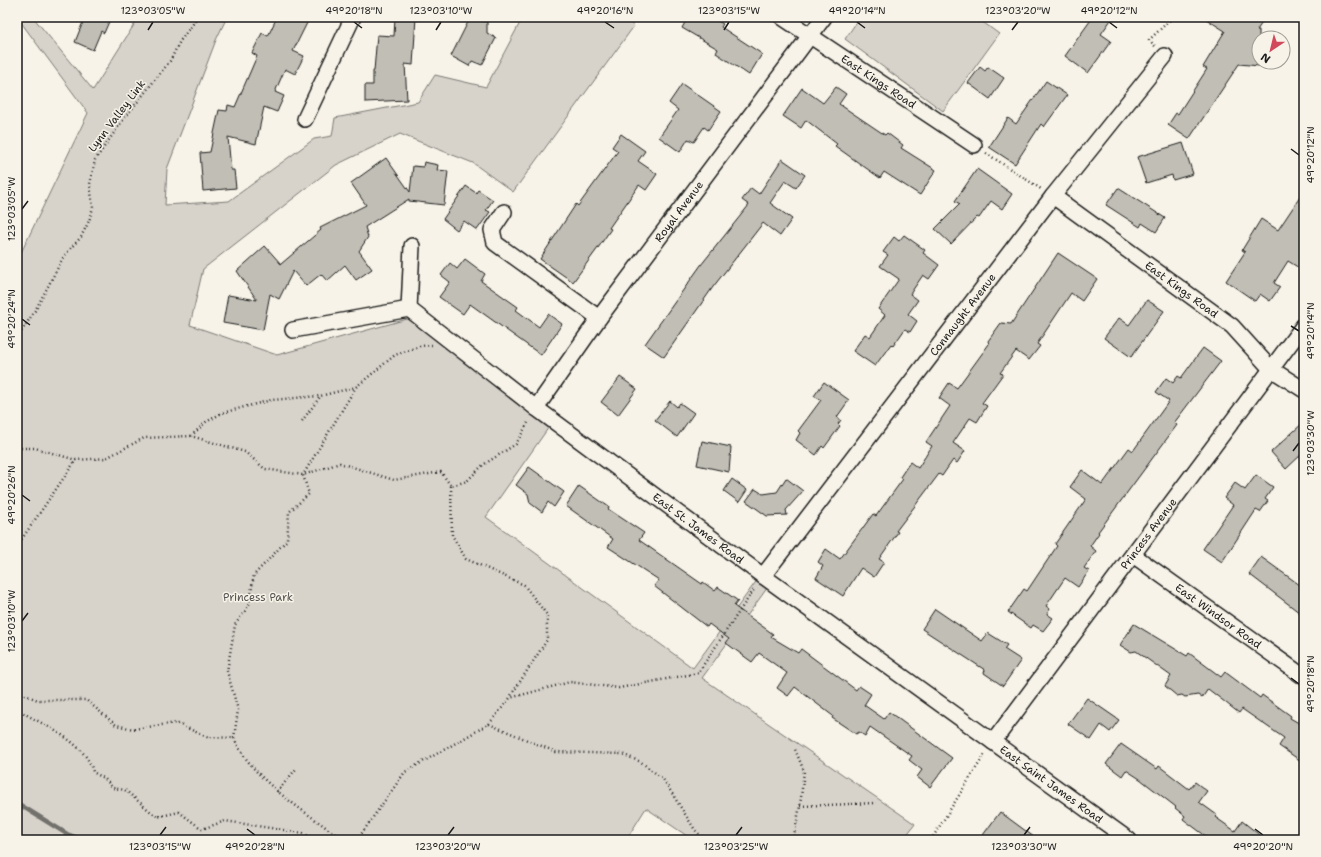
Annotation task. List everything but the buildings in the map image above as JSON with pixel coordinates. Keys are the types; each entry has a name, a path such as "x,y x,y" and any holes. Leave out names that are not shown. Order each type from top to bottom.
{"street":[{"path":"305,119 353,17"},
{"name":"East Kings Road","path":"782,17 974,146"},
{"name":"Royal Avenue","path":"536,408 599,318 824,17"},
{"name":"Connaught Avenue","path":"763,576 1052,196 1165,56"},
{"name":"East Kings Road","path":"1052,196 1232,326 1271,370 1304,390"},
{"path":"504,212 492,230 495,243 599,318"},
{"path":"293,330 408,309 412,246"},
{"name":"East St. James Road","path":"408,309 454,343 536,408 763,576 993,742"},
{"name":"Princess Avenue","path":"993,742 1304,325"},
{"name":"East Windsor Road","path":"1133,555 1304,677"},
{"name":"East Saint James Road","path":"993,742 1129,840"}],"path":[{"name":"Lynn Valley Link","path":"17,338 36,309 61,261 81,237 89,221 92,208 90,184 94,160 123,120 170,61 180,41 198,17"},
{"path":"1149,40 1173,17"},
{"path":"974,146 1052,196"},
{"path":"343,840 277,792 240,752 234,738 238,710 227,671 235,626 249,605 254,575 287,540 289,512 308,494 303,475 356,387 394,355 420,346 454,343"},
{"path":"191,436 206,422 222,413 271,400 320,396 356,387"},
{"path":"302,421 320,396"},
{"path":"451,486 467,481 483,465 516,444 536,408"},
{"path":"17,448 36,448 76,460 106,458 144,438 191,436 245,452 265,469 303,475 340,463 394,480 441,472 451,486 452,535 466,560 524,585 547,615 547,640 510,698 489,724 405,772 357,840"},
{"path":"17,546 76,460"},
{"path":"510,698 570,682 619,688 698,673 763,576"},
{"path":"234,738 207,737 176,723 133,730 116,725 86,700 38,700 18,691 20,711 79,747 90,763 93,772 105,779 113,788 125,790 157,817 180,812 202,829 225,822 303,833 316,840"},
{"path":"489,724 556,752 622,754 641,762 662,779 695,830 705,840"},
{"path":"931,840 993,742"},
{"path":"793,840 800,806 804,771 794,747"},
{"path":"277,792 296,769"},
{"path":"800,806 876,802"}],"green space":[{"name":"Princess Park","path":"17,17 33,17 93,90 139,17 227,17 216,40 167,169 165,205 229,201 314,139 332,136 335,118 418,102 435,75 486,87 523,17 622,17 634,26 513,192 473,163 400,134 336,165 203,269 190,325 277,355 411,318 551,424 486,517 693,668 763,572 773,580 702,678 915,824 903,840 693,840 646,808 626,840 17,840 17,261 88,113"},
{"path":"860,17 976,17 999,34 943,111 845,39"}],"waterway":[{"path":"17,803 67,834 83,840"}]}
